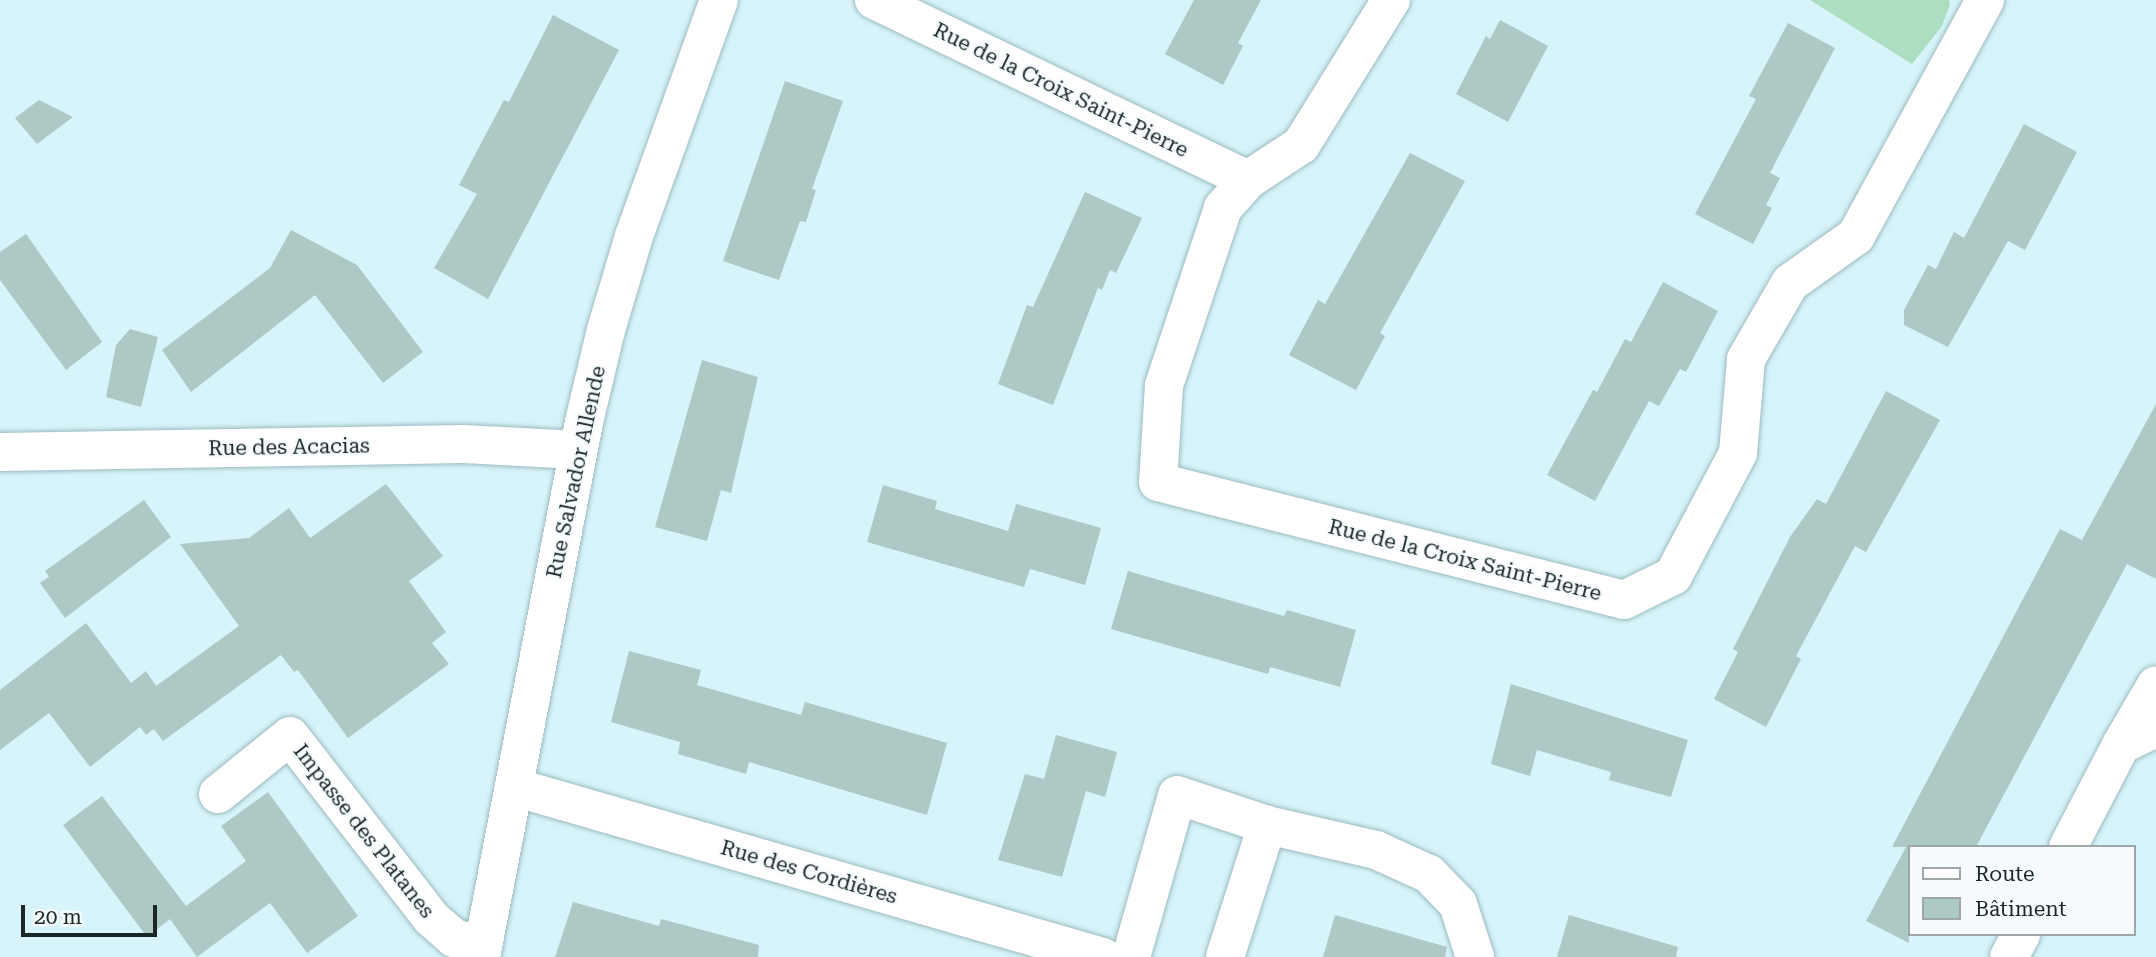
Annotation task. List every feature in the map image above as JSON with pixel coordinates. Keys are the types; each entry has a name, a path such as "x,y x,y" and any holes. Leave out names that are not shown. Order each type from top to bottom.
{"street":[{"name":"Rue Salvador Allende","path":"482,952 578,450 634,236 719,0"},
{"name":"Rue de la Croix Saint-Pierre","path":"874,0 1248,180"},
{"name":"Rue de la Croix Saint-Pierre","path":"1391,0 1301,145 1248,180 1223,208 1164,385 1158,482 1624,600 1673,576 1738,453 1746,359 1790,283 1856,236 1985,0"},
{"name":"Rue des Acacias","path":"0,452 464,444 578,450"},
{"path":"2069,845 2156,685"},
{"path":"2121,745 2156,728"},
{"name":"Impasse des Platanes","path":"218,794 290,736 431,918 454,938 482,952"},
{"name":"Rue des Cordières","path":"514,787 1103,957"},
{"path":"1131,957 1177,795 1267,825 1376,850 1429,874 1458,904 1475,957"},
{"path":"1225,957 1267,825"},
{"path":"2009,957 2020,936"}],"green space":[{"path":"1810,0 1949,0 1950,5 1942,26 1912,64"}],"building":[{"path":"1194,0 1261,0 1238,43 1243,46 1223,85 1165,54"},
{"path":"553,15 619,50 488,299 434,268 477,194 459,185 504,100 509,102"},
{"path":"1500,20 1548,46 1508,122 1456,94 1486,36 1490,39"},
{"path":"1788,23 1835,48 1770,173 1780,178 1766,205 1772,208 1753,244 1695,214 1756,99 1749,96"},
{"path":"785,81 843,101 812,189 816,190 806,222 800,221 779,280 723,261"},
{"path":"39,100 73,117 37,144 15,118"},
{"path":"2024,124 2077,152 2025,250 2008,241 1948,347 1904,325 1904,310 1928,265 1936,269 1954,232 1964,238"},
{"path":"1410,153 1465,181 1380,333 1385,336 1356,390 1289,355 1318,300 1325,304"},
{"path":"1085,192 1142,218 1116,273 1110,270 1102,290 1098,288 1053,405 998,384 1027,305 1033,307"},
{"path":"291,230 357,265 423,352 383,383 315,295 191,392 162,350 270,268"},
{"path":"26,234 102,342 66,370 0,280 0,252"},
{"path":"1663,282 1718,311 1686,372 1680,369 1659,406 1649,401 1595,501 1547,475 1593,390 1597,392 1625,339 1631,342"},
{"path":"130,329 158,337 141,407 106,397 116,345"},
{"path":"702,360 758,377 731,493 721,490 707,541 655,527"},
{"path":"1886,391 1940,420 1866,552 1855,546 1796,656 1801,659 1766,727 1714,699 1738,652 1733,649 1790,537 1817,499 1826,504"},
{"path":"2156,404 2156,579 2127,564 1977,845 1908,845 1909,943 1866,921 1906,847 1892,847 2060,529 2082,540"},
{"path":"386,484 443,556 409,581 446,632 432,643 449,664 348,738 298,670 294,672 281,655 163,741 154,729 146,735 140,727 90,767 49,713 0,750 0,690 86,623 131,683 146,671 156,686 239,626 180,544 249,538 289,508 310,538"},
{"path":"883,485 937,501 935,509 1008,531 1016,504 1101,528 1085,585 1030,569 1024,587 867,542"},
{"path":"144,500 171,537 65,618 40,583 49,577 45,571"},
{"path":"1128,571 1284,616 1287,610 1356,630 1340,687 1270,667 1268,674 1111,629"},
{"path":"629,651 701,670 697,685 801,715 805,702 947,743 927,815 749,762 746,774 678,754 680,742 611,722"},
{"path":"1511,684 1688,740 1671,797 1609,780 1611,772 1537,750 1530,776 1491,764"},
{"path":"1056,735 1117,752 1105,797 1086,791 1062,877 998,860 1025,774 1044,779"},
{"path":"268,792 358,916 307,953 270,903 197,957 170,919 147,937 63,825 102,796 186,906 246,861 221,826"},
{"path":"573,902 659,926 661,919 759,945 758,957 555,957"},
{"path":"1335,915 1447,947 1445,957 1323,957"},
{"path":"1569,915 1678,947 1676,957 1557,957"}]}
